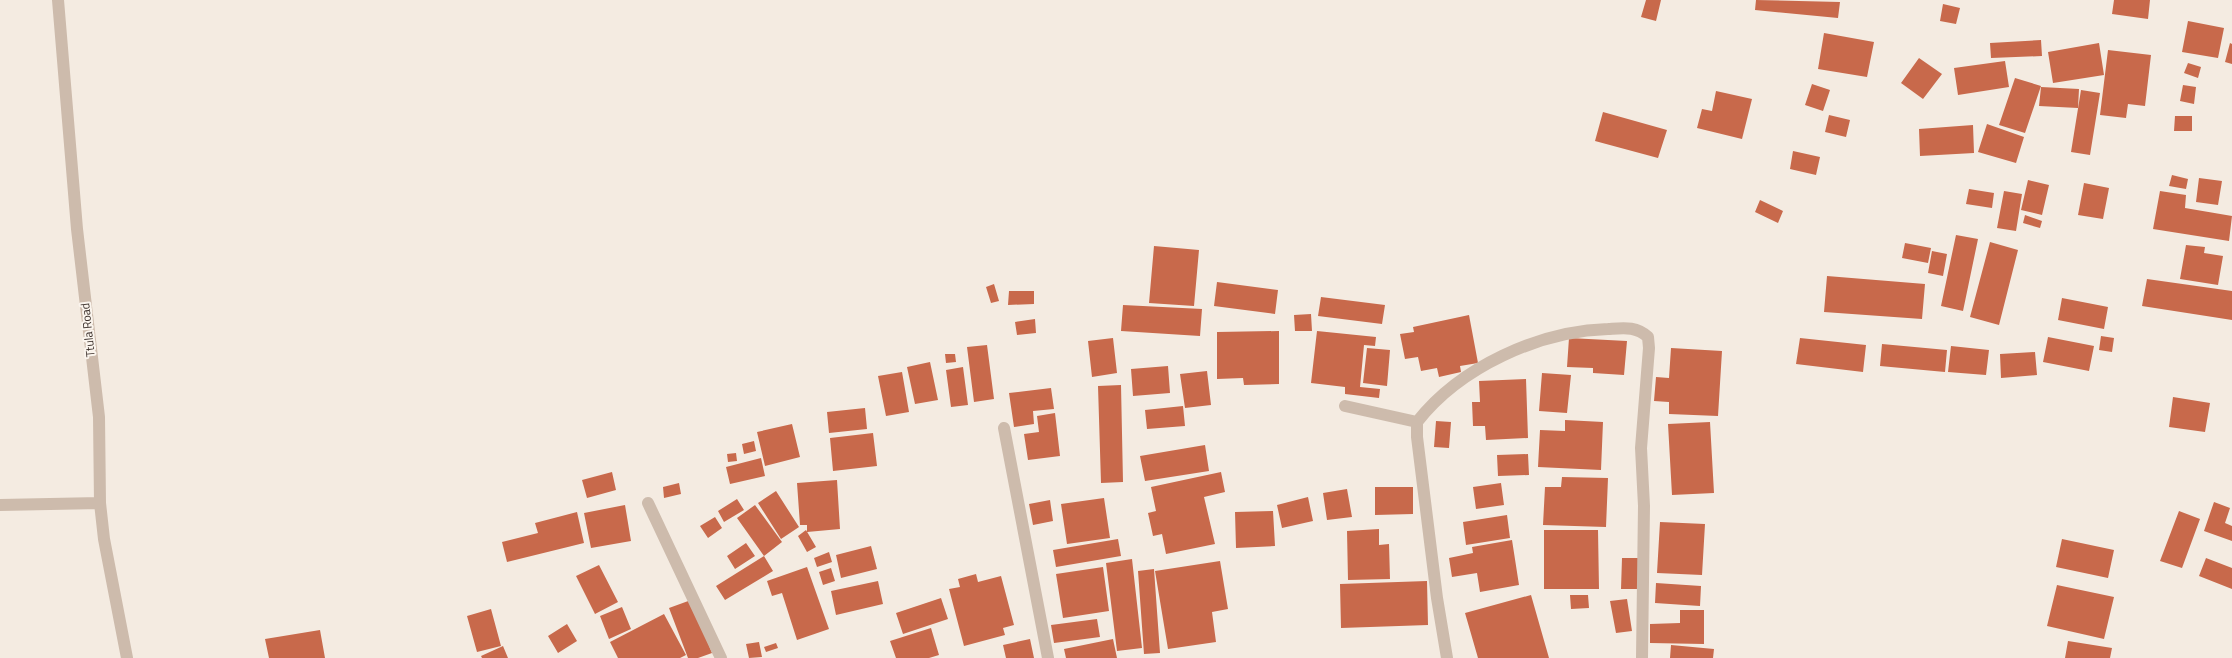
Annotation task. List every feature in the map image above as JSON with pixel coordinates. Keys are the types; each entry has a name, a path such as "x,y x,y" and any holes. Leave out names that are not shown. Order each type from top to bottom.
{"street":[{"name":"Ttula Road","path":"58,0 77,229 99,418 100,503 104,539 126,658"},
{"path":"1447,658 1436,598 1417,437 1417,422 1428,408 1472,374 1502,356 1531,343 1558,335 1592,329 1633,328 1641,331 1648,337 1649,348 1641,448 1644,506 1642,658"},
{"path":"1345,406 1417,422"},
{"path":"1004,428 1048,658"},
{"path":"0,505 100,503"},
{"path":"648,503 720,657"}],"building":[{"path":"1646,0 1661,0 1656,21 1641,17"},
{"path":"1756,0 1840,2 1838,18 1755,10"},
{"path":"2114,0 2150,0 2148,19 2112,14"},
{"path":"1943,4 1960,8 1956,24 1940,21"},
{"path":"2188,21 2224,28 2218,58 2182,52"},
{"path":"1824,33 1874,42 1867,77 1818,69"},
{"path":"2041,40 2042,56 1991,58 1990,43"},
{"path":"2099,43 2104,75 2053,83 2048,52"},
{"path":"2230,43 2232,44 2232,64 2225,62"},
{"path":"2108,50 2151,55 2145,106 2128,104 2126,118 2100,115"},
{"path":"1919,58 1942,74 1923,99 1901,83"},
{"path":"2005,61 2009,87 1958,95 1954,68"},
{"path":"2188,63 2201,67 2198,78 2184,73"},
{"path":"2015,78 2041,86 2025,133 1999,125"},
{"path":"1812,84 1830,90 1823,111 1805,105"},
{"path":"2183,85 2196,87 2194,104 2180,101"},
{"path":"2041,87 2079,89 2078,108 2039,106"},
{"path":"2081,90 2100,93 2090,155 2071,152"},
{"path":"1716,91 1752,99 1742,139 1697,128 1702,109 1712,111"},
{"path":"1603,112 1667,130 1658,158 1595,141"},
{"path":"1829,115 1850,120 1846,137 1825,132"},
{"path":"2175,116 2192,116 2192,131 2174,131"},
{"path":"1987,124 2024,137 2016,163 1978,152"},
{"path":"1973,125 1974,153 1920,156 1919,129"},
{"path":"1793,151 1820,157 1816,175 1790,169"},
{"path":"2172,175 2188,179 2186,189 2169,186"},
{"path":"2199,178 2222,181 2218,205 2196,202"},
{"path":"2028,180 2049,185 2042,215 2021,210"},
{"path":"2084,183 2109,188 2103,219 2078,215"},
{"path":"1969,189 1994,193 1992,208 1966,204"},
{"path":"2004,191 2022,194 2016,231 1997,228"},
{"path":"2160,191 2186,195 2185,208 2232,216 2229,241 2153,229"},
{"path":"1760,200 1783,211 1778,223 1755,212"},
{"path":"2025,215 2042,221 2040,228 2023,223"},
{"path":"1956,235 1978,239 1963,311 1941,306"},
{"path":"1990,242 2018,250 1999,325 1970,317"},
{"path":"1905,243 1931,248 1928,263 1902,258"},
{"path":"2186,245 2205,247 2204,253 2223,256 2218,285 2180,279"},
{"path":"1154,246 1199,250 1194,306 1149,303"},
{"path":"1932,251 1947,254 1943,276 1928,273"},
{"path":"1827,276 1925,284 1922,319 1824,312"},
{"path":"2147,279 2232,291 2232,320 2142,306"},
{"path":"1217,282 1278,290 1275,314 1214,306"},
{"path":"994,284 999,301 991,303 986,287"},
{"path":"1009,291 1034,291 1034,304 1008,305"},
{"path":"1321,297 1385,305 1382,324 1318,316"},
{"path":"2062,298 2108,307 2104,329 2058,320"},
{"path":"1123,305 1202,309 1200,336 1121,331"},
{"path":"1311,314 1312,331 1295,331 1294,315"},
{"path":"1469,315 1478,363 1460,366 1461,372 1439,377 1437,368 1421,371 1418,357 1405,359 1400,334 1414,332 1413,327"},
{"path":"1035,319 1036,333 1017,335 1015,322"},
{"path":"1279,331 1279,384 1244,385 1243,378 1217,379 1217,332"},
{"path":"1317,331 1376,337 1375,346 1364,345 1360,387 1380,389 1379,398 1345,394 1345,387 1311,383"},
{"path":"2101,336 2114,338 2112,352 2099,350"},
{"path":"2048,337 2094,346 2089,371 2043,362"},
{"path":"1113,338 1117,373 1092,377 1088,341"},
{"path":"1569,338 1627,341 1624,375 1593,373 1593,368 1567,367"},
{"path":"1800,338 1866,345 1863,372 1796,364"},
{"path":"1882,344 1947,350 1945,372 1880,366"},
{"path":"987,345 994,399 974,402 967,347"},
{"path":"1951,346 1989,350 1986,375 1948,372"},
{"path":"1367,348 1390,350 1387,386 1363,383"},
{"path":"1671,348 1722,351 1718,416 1669,414 1669,402 1654,401 1656,377 1669,378"},
{"path":"2035,352 2037,375 2001,378 2000,354"},
{"path":"945,354 955,354 956,362 946,363"},
{"path":"930,362 938,400 915,404 907,367"},
{"path":"1168,366 1170,393 1133,396 1131,369"},
{"path":"963,367 968,405 951,407 946,370"},
{"path":"1207,371 1211,405 1185,408 1180,374"},
{"path":"902,372 909,412 886,416 878,376"},
{"path":"1542,373 1571,375 1567,413 1539,411"},
{"path":"1526,379 1528,438 1486,440 1485,426 1473,426 1472,402 1480,402 1479,381"},
{"path":"1121,385 1123,482 1101,483 1098,386"},
{"path":"1051,388 1054,409 1033,411 1034,424 1014,427 1009,393"},
{"path":"2173,397 2210,403 2205,432 2169,427"},
{"path":"1183,406 1185,426 1147,429 1145,410"},
{"path":"865,408 867,429 829,433 827,412"},
{"path":"1055,413 1060,456 1028,460 1024,434 1039,432 1037,416"},
{"path":"1565,420 1603,422 1601,470 1538,467 1540,430 1565,431"},
{"path":"1436,421 1451,422 1449,448 1434,447"},
{"path":"1710,422 1714,493 1672,495 1668,424"},
{"path":"792,424 800,457 765,466 757,432"},
{"path":"873,433 877,466 833,471 830,438"},
{"path":"754,441 756,451 744,454 742,444"},
{"path":"1205,445 1209,471 1145,481 1140,456"},
{"path":"736,453 737,461 728,462 727,454"},
{"path":"1528,454 1529,475 1498,476 1497,455"},
{"path":"761,458 765,476 730,484 726,467"},
{"path":"612,472 616,490 587,498 582,480"},
{"path":"1221,472 1225,492 1204,497 1215,544 1166,554 1162,534 1153,536 1148,513 1156,511 1151,487"},
{"path":"1562,477 1608,478 1606,527 1543,525 1545,487 1561,487"},
{"path":"837,480 840,529 807,532 807,525 800,525 797,483"},
{"path":"679,483 681,494 664,498 663,487"},
{"path":"1501,483 1504,505 1476,509 1473,487"},
{"path":"1375,487 1413,487 1413,514 1375,515"},
{"path":"1347,489 1352,517 1327,520 1323,493"},
{"path":"776,491 799,527 781,539 758,503"},
{"path":"1308,497 1313,521 1282,528 1277,505"},
{"path":"1104,498 1110,538 1067,544 1061,504"},
{"path":"737,499 744,510 724,522 718,511"},
{"path":"1050,500 1053,521 1033,525 1029,504"},
{"path":"2214,502 2230,508 2225,523 2232,526 2232,541 2204,531"},
{"path":"625,505 631,541 591,548 584,513"},
{"path":"755,505 782,542 764,556 737,518"},
{"path":"1273,511 1275,546 1236,548 1235,512"},
{"path":"2179,511 2200,519 2182,568 2160,561"},
{"path":"577,512 584,543 507,562 502,542 538,533 535,523"},
{"path":"1507,515 1510,538 1466,545 1463,522"},
{"path":"715,517 722,528 708,538 700,526"},
{"path":"1660,522 1705,524 1702,575 1657,573"},
{"path":"1379,529 1379,545 1389,544 1390,579 1348,580 1347,531"},
{"path":"806,530 816,547 807,552 798,536"},
{"path":"1544,530 1598,530 1599,589 1544,589"},
{"path":"1118,539 1121,556 1056,567 1053,550"},
{"path":"2062,539 2114,550 2108,578 2056,567"},
{"path":"1512,540 1519,585 1480,592 1477,573 1452,577 1449,558 1473,553 1472,547"},
{"path":"746,543 755,556 735,569 727,556"},
{"path":"871,546 877,569 841,578 836,555"},
{"path":"829,552 832,562 817,567 814,558"},
{"path":"764,556 773,571 725,600 716,586"},
{"path":"1622,558 1641,558 1640,589 1621,589"},
{"path":"2206,558 2232,568 2232,589 2199,576"},
{"path":"1132,559 1142,648 1117,651 1106,563"},
{"path":"1220,561 1228,609 1212,612 1216,642 1168,649 1155,571"},
{"path":"599,565 618,602 595,614 576,576"},
{"path":"807,567 829,629 797,640 782,593 772,596 767,581"},
{"path":"1103,567 1109,611 1063,618 1056,574"},
{"path":"831,568 835,581 823,585 819,572"},
{"path":"1154,569 1160,653 1144,654 1138,571"},
{"path":"976,574 978,582 1001,576 1014,625 1003,628 1005,635 964,646 949,589 960,587 958,579"},
{"path":"878,581 883,604 836,615 831,591"},
{"path":"1427,581 1428,625 1341,628 1340,584"},
{"path":"1656,583 1701,586 1700,606 1655,603"},
{"path":"2057,585 2114,597 2104,639 2047,626"},
{"path":"1531,595 1549,658 1478,658 1465,613"},
{"path":"1570,595 1588,595 1589,608 1571,609"},
{"path":"941,598 948,619 903,634 896,613"},
{"path":"1627,599 1632,631 1616,633 1610,601"},
{"path":"691,600 712,653 698,658 688,658 669,608"},
{"path":"622,607 631,629 609,639 600,616"},
{"path":"491,609 501,646 477,652 467,616"},
{"path":"1680,610 1704,610 1704,644 1650,643 1650,624 1680,623"},
{"path":"664,614 686,655 680,658 618,658 610,642"},
{"path":"1097,619 1100,637 1054,643 1051,625"},
{"path":"567,624 577,641 558,653 548,636"},
{"path":"931,628 939,655 929,658 896,658 890,641"},
{"path":"320,630 325,658 269,658 265,639"},
{"path":"1030,639 1034,658 1006,658 1003,645"},
{"path":"1113,639 1117,658 1066,658 1064,649"},
{"path":"2068,641 2112,648 2110,658 2065,658"},
{"path":"759,642 762,657 749,658 746,644"},
{"path":"776,643 778,648 766,652 764,647"},
{"path":"1671,645 1714,649 1713,658 1670,658"},
{"path":"503,646 508,658 482,658 481,656"}]}
